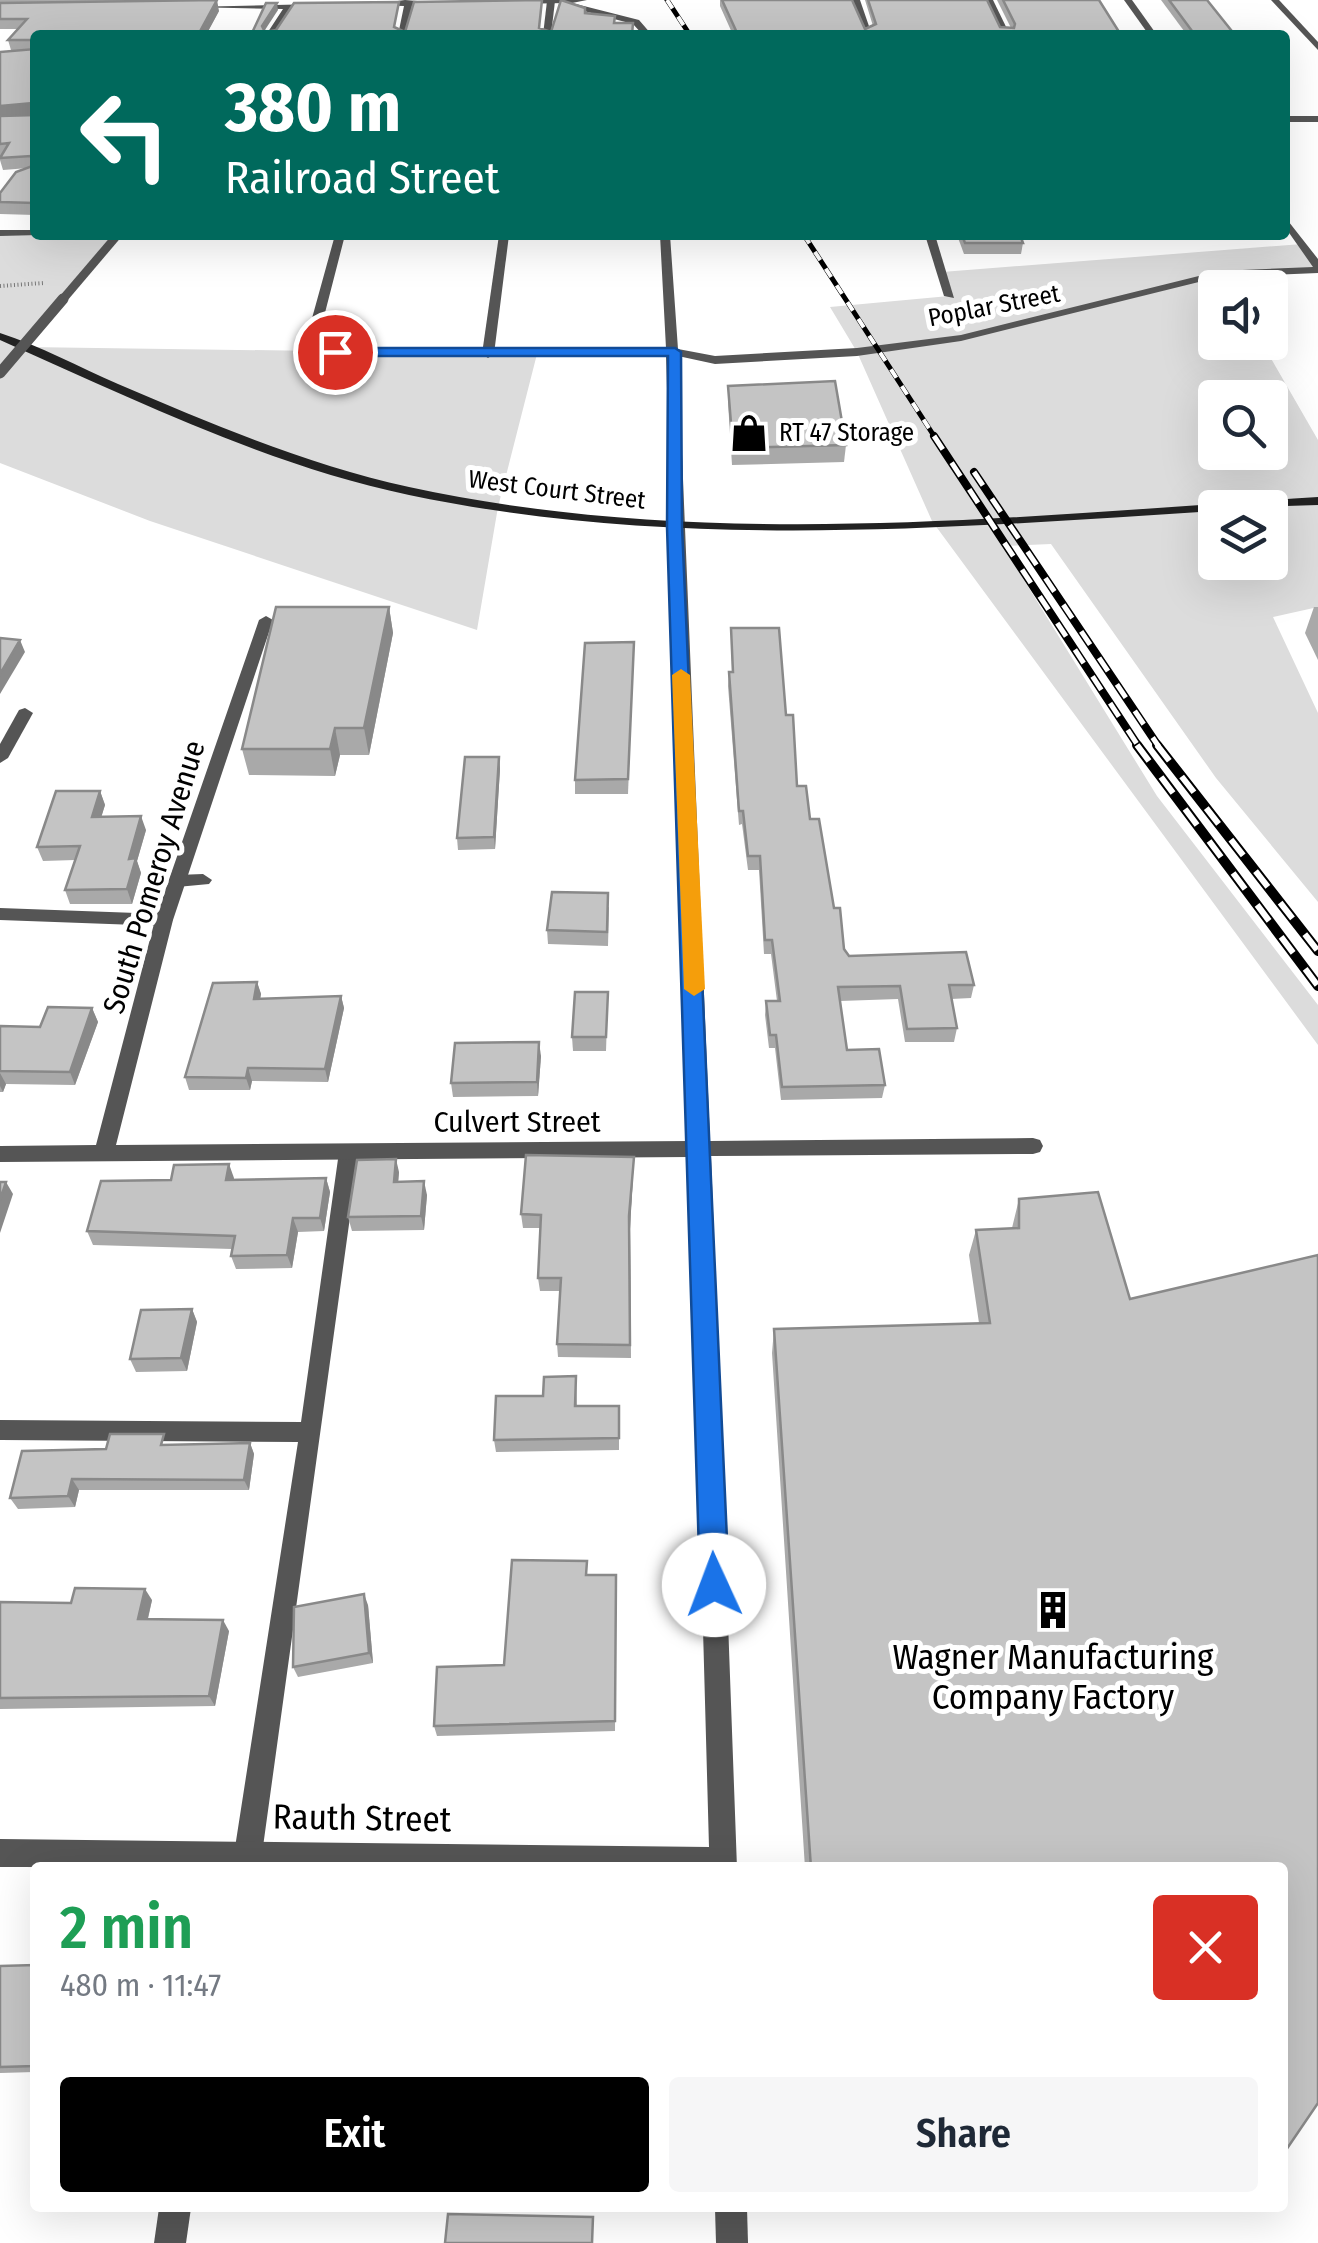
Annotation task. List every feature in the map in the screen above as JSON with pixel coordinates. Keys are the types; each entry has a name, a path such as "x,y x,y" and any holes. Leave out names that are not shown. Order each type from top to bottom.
{"main road":[{"name":"West Court Street","path":"0,336 270,450 407,491 498,507 675,527 771,529 1318,501"}],"street":[{"path":"498,2 583,0"},
{"path":"856,0 866,30"},
{"path":"989,0 1004,30"},
{"path":"1128,0 1149,30"},
{"path":"1276,0 1318,47"},
{"path":"548,30 552,1"},
{"path":"552,1 636,22 643,30"},
{"path":"403,30 408,2"},
{"path":"178,7 277,3 328,6"},
{"path":"368,5 444,3"},
{"path":"273,30 288,6"},
{"path":"1290,119 1318,119"},
{"path":"1290,227 1318,268"},
{"path":"0,233 30,233"},
{"path":"0,373 114,240"},
{"name":"Poplar Street","path":"339,240 312,340 315,347 335,352 675,352 715,360 857,352 961,338 1094,308 1206,276 1318,268"},
{"path":"488,354 503,240"},
{"path":"665,240 675,352 675,527 701,1152 723,1862"},
{"path":"932,240 950,296"},
{"name":"South Pomeroy Avenue","path":"104,1154 164,920 266,620"},
{"path":"0,758 25,713"},
{"path":"177,881 203,880"},
{"path":"0,914 164,920"},
{"name":"Culvert Street","path":"0,1154 701,1152 1034,1146"},
{"path":"233,1859 312,1432 349,1152"},
{"path":"0,1430 312,1432"},
{"name":"Rauth Street","path":"0,1852 527,1862"},
{"path":"170,2243 175,2212"},
{"path":"731,2212 732,2243"}],"path":[{"path":"0,286 12,282 76,285"}],"shaded area":[{"path":"0,233 30,234 30,240 114,240 26,347 537,354 498,507 477,630 150,521 0,463"},
{"path":"1302,244 1318,267 1198,270 1198,360 1272,360 1283,380 1198,380 1198,470 1288,470 1288,388 1318,440 1318,607 1273,617 1318,713 1318,902 1216,778 1051,544 1003,546 1157,796 1318,1005 1318,1045 932,521 857,352 830,307 949,296 942,272"}],"building":[{"path":"217,0 201,30 30,30 30,40 8,40 27,19 0,19 0,3"},
{"path":"542,0 539,28 545,30 406,30 414,2"},
{"path":"561,0 585,8 585,13 615,16 614,23 633,23 632,30 552,30"},
{"path":"722,0 852,0 865,29 876,24 868,0 987,0 1000,27 1014,28 1003,0 1099,0 1118,30 736,30"},
{"path":"1169,0 1207,0 1231,30 1191,30"},
{"path":"399,2 394,27 401,30 276,30 294,3"},
{"path":"266,3 277,3 262,26 264,30 253,30"},
{"path":"30,49 30,103 0,106 0,52"},
{"path":"30,115 30,156 0,158 9,143 0,144 0,116"},
{"path":"30,167 30,203 0,202 0,193 16,172"},
{"path":"964,240 1023,243 965,243"},
{"path":"835,381 846,445 733,448 728,386"},
{"path":"276,607 389,607 364,728 335,728 330,749 242,749"},
{"path":"731,628 779,628 786,715 793,715 797,786 806,786 810,819 819,819 834,908 840,908 844,949 849,956 966,952 974,985 949,985 957,1028 907,1029 900,986 838,987 847,1050 879,1049 885,1085 782,1087 776,1035 770,1035 766,1001 780,1001 772,940 765,940 760,856 748,856 743,811 739,811 729,672 733,672"},
{"path":"0,638 20,640 0,674"},
{"path":"634,642 628,779 575,780 585,643"},
{"path":"465,757 499,757 494,837 457,838"},
{"path":"56,791 100,791 92,817 141,816 129,859 136,858 127,889 65,890 80,846 37,847"},
{"path":"552,892 608,893 607,932 547,930"},
{"path":"257,982 254,999 341,996 325,1069 248,1068 246,1078 185,1077 213,983"},
{"path":"575,992 608,992 606,1037 572,1037"},
{"path":"48,1007 92,1008 70,1072 0,1071 0,1026 40,1027"},
{"path":"539,1042 537,1082 451,1083 455,1043"},
{"path":"526,1155 634,1157 629,1216 630,1345 557,1344 561,1278 538,1278 541,1215 521,1214"},
{"path":"396,1159 394,1182 424,1181 421,1216 348,1217 357,1160"},
{"path":"229,1164 226,1180 326,1178 320,1218 293,1218 287,1255 231,1256 235,1236 87,1231 101,1181 171,1180 174,1165"},
{"name":"Wagner Manufacturing Company Factory","path":"1098,1192 1130,1299 1318,1255 1318,2103 1288,2147 1288,1862 811,1862 774,1329 990,1323 976,1230 1019,1228 1019,1199"},
{"path":"192,1309 181,1358 130,1359 141,1310"},
{"path":"576,1376 575,1406 619,1406 619,1438 494,1440 496,1396 543,1396 544,1377"},
{"path":"110,1434 164,1434 161,1445 250,1443 244,1480 72,1479 68,1496 10,1498 22,1451 106,1449"},
{"path":"512,1560 587,1561 586,1575 616,1575 615,1721 434,1726 437,1667 504,1665"},
{"path":"75,1588 145,1589 138,1619 223,1620 209,1696 0,1698 0,1602 71,1603"},
{"path":"364,1594 369,1653 293,1667 294,1607"},
{"path":"30,1965 30,2066 0,2067 0,1966"},
{"path":"448,2214 593,2217 592,2243 445,2243"}],"railway":[{"path":"667,0 687,30"},
{"path":"807,240 936,439"},
{"path":"934,436 1139,747"},
{"path":"974,472 1159,747"},
{"path":"1137,745 1318,986"},
{"path":"1157,745 1318,951"}],"slow traffic":[{"path":"681,675 694,989"}],"place":[{"name":"RT 47 Storage","path":"749,433"},
{"name":"Wagner Manufacturing Company Factory","path":"1053,1610"}],"route":[{"path":"335,352 675,352 675,527 714,1585"}]}
